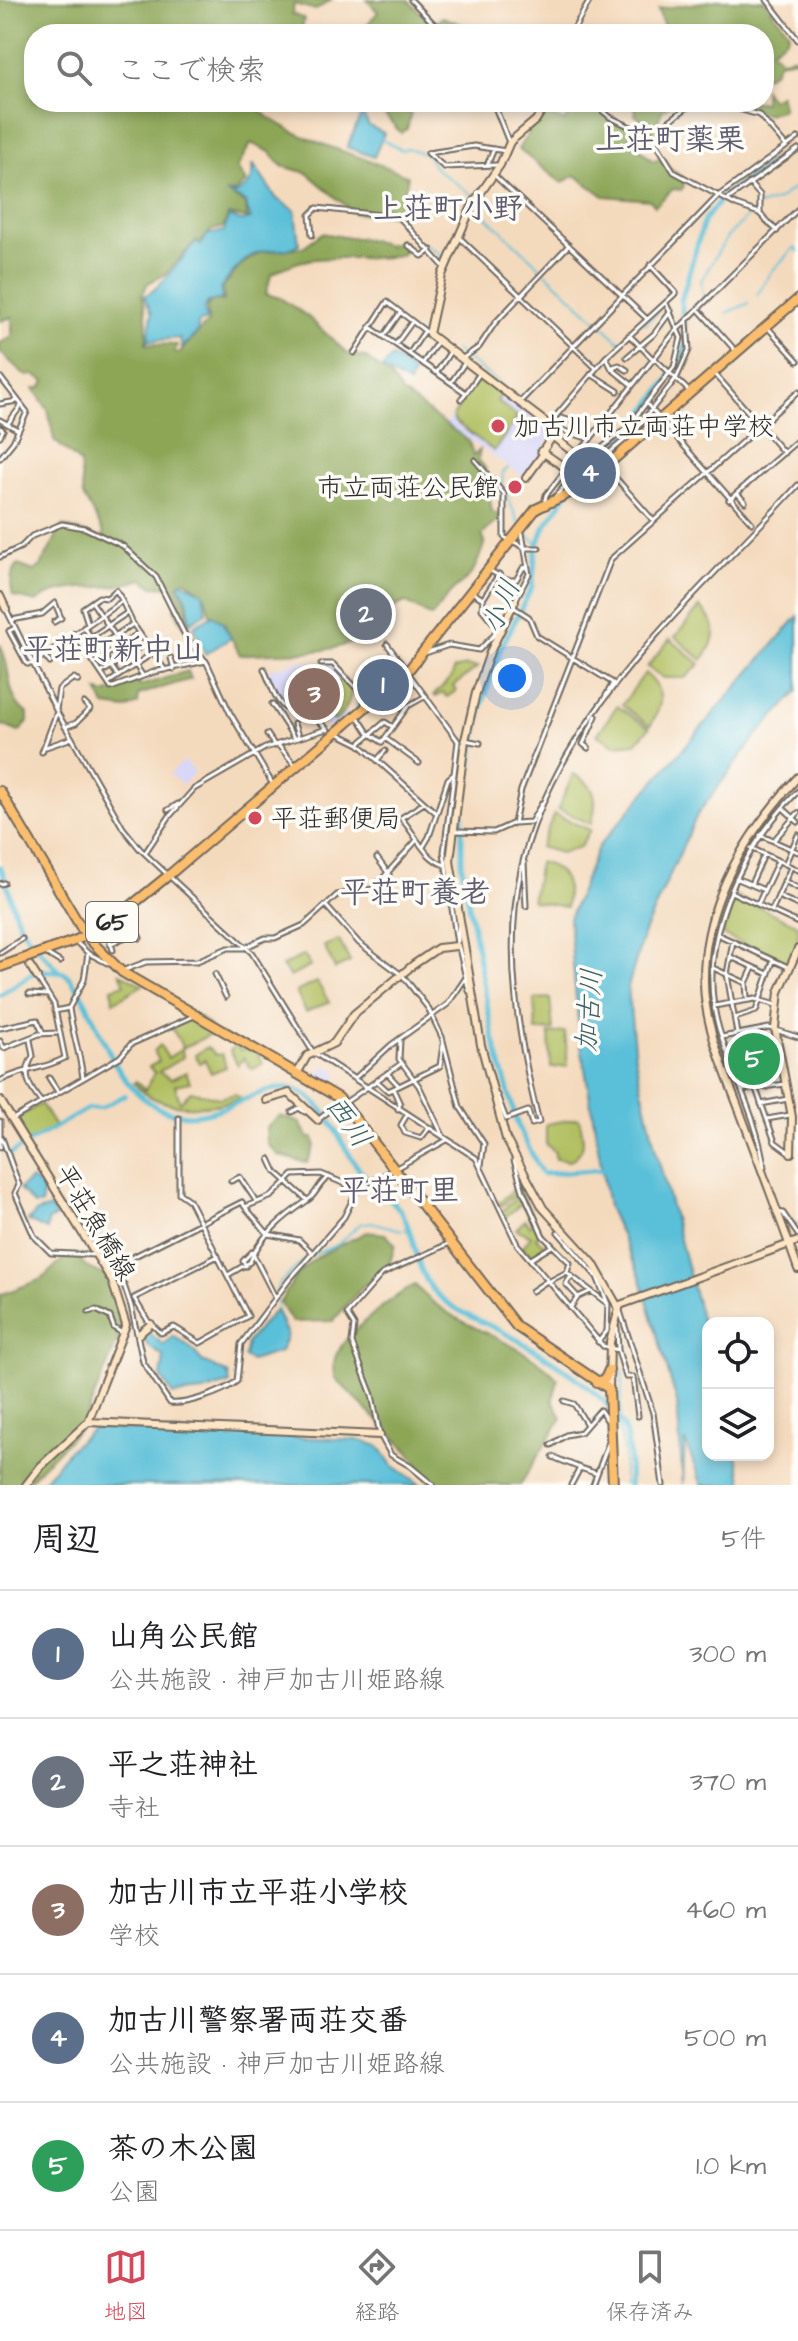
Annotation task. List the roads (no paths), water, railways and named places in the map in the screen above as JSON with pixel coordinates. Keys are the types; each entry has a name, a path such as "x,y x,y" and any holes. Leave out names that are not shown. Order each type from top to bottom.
{"main road":[{"name":"65","path":"0,967 28,964 41,952 106,926 169,875 297,767 333,732 389,688 405,669 425,653 520,530 544,505 569,495 606,466 622,446 660,419 798,299"},
{"path":"0,791 86,936 113,965 344,1102 517,1327 609,1392 613,1485"},
{"path":"597,1382 605,1379 609,1370"}],"street":[{"path":"411,0 434,24"},
{"path":"577,24 590,0"},
{"path":"767,0 798,40"},
{"path":"497,112 508,140"},
{"path":"409,354 427,333 445,268 473,204 494,175 510,142 541,112"},
{"path":"604,112 655,141 674,172 718,196 760,213 777,231"},
{"path":"655,141 665,124 681,112"},
{"path":"749,112 759,115 787,147"},
{"path":"520,402 718,196 798,138"},
{"path":"498,165 443,167 428,153 468,147 495,147 506,151"},
{"path":"488,163 495,147"},
{"path":"726,199 798,149"},
{"path":"443,167 498,165"},
{"path":"494,175 647,319"},
{"path":"749,183 760,195 760,213"},
{"path":"312,235 310,215 317,208 399,217 445,268"},
{"path":"544,505 544,498 678,330 798,209"},
{"path":"459,236 596,368"},
{"path":"408,245 422,256 431,250"},
{"path":"451,383 464,360 569,245"},
{"path":"526,478 553,428 591,374 647,319 667,304 676,290 650,265"},
{"path":"354,353 387,302 553,428 577,455"},
{"path":"554,501 578,468 627,428 671,372 681,348 672,310 667,304"},
{"path":"627,357 654,334 672,310"},
{"path":"700,311 737,352"},
{"path":"384,336 400,313"},
{"path":"396,344 412,322"},
{"path":"569,495 587,471 622,446 677,377 689,350 687,322"},
{"path":"767,326 798,361"},
{"path":"370,327 466,393"},
{"path":"630,336 690,392"},
{"path":"423,363 438,341"},
{"path":"437,372 451,351"},
{"path":"606,358 632,385"},
{"path":"613,367 619,365 627,370"},
{"path":"461,399 481,372"},
{"path":"714,372 784,453"},
{"path":"591,374 618,391"},
{"path":"0,458 27,412 1,380"},
{"path":"514,823 521,790 611,559 652,519 798,392"},
{"path":"0,404 17,401"},
{"path":"646,403 752,523"},
{"path":"8,423 21,406"},
{"path":"553,428 561,418 585,425 583,437"},
{"path":"0,420 18,430"},
{"path":"0,428 3,430 0,436"},
{"path":"553,428 590,439"},
{"path":"616,438 622,446"},
{"path":"729,500 798,440"},
{"path":"542,452 567,469"},
{"path":"475,460 504,494 503,535 524,548 539,548"},
{"path":"606,466 652,519"},
{"path":"451,831 494,832 514,823 531,822 602,705 649,645 798,485"},
{"path":"737,493 745,502"},
{"path":"0,557 32,536 62,524 85,528 123,546 156,577 186,637 206,661 274,786"},
{"path":"425,653 449,645 479,650 495,635 526,584 528,567 520,530"},
{"path":"489,570 516,580 523,568 528,567"},
{"path":"473,998 457,945 445,865 448,809 461,739 468,728 497,627 482,609 483,599 498,575"},
{"path":"118,676 91,637 83,608 107,598 116,590 133,624 165,670"},
{"path":"472,592 483,599"},
{"path":"0,596 56,711 123,828 145,853 247,948 313,1052 366,1089 467,1151 481,1165 509,1232 598,1342 609,1349 618,1350"},
{"path":"107,598 113,607"},
{"path":"32,664 122,601"},
{"path":"92,602 143,676"},
{"path":"11,621 42,614 55,603 61,618 54,622"},
{"path":"513,603 524,613 537,636 613,683 583,744 588,748"},
{"path":"81,644 127,613"},
{"path":"88,654 133,624"},
{"path":"435,625 439,635"},
{"path":"74,633 111,688 143,676 206,661"},
{"path":"95,663 139,633"},
{"path":"101,673 146,643"},
{"path":"387,644 461,739 480,743"},
{"path":"108,683 153,653"},
{"path":"44,655 50,663"},
{"path":"171,658 174,669"},
{"path":"321,664 333,664 361,694 360,712 369,734 382,742 408,706 426,696"},
{"path":"264,669 280,706 301,717 313,715 333,732 359,744 435,812"},
{"path":"361,694 381,678 405,669"},
{"path":"72,738 43,749 56,711 59,689 74,678 78,681"},
{"path":"381,678 389,688"},
{"path":"34,687 42,683"},
{"path":"65,727 76,723 90,709 84,703"},
{"path":"272,704 296,737"},
{"path":"359,744 385,722 393,727"},
{"path":"294,724 296,737"},
{"path":"145,853 194,789 254,754 296,737 333,732"},
{"path":"275,735 268,736 297,767"},
{"path":"385,738 419,763"},
{"path":"461,739 450,861 490,1081 526,1200 543,1236 570,1263 567,1272 532,1291"},
{"path":"378,759 385,751"},
{"path":"423,847 448,779 454,774"},
{"path":"798,777 765,813 737,854 716,911 704,981 718,1053 798,1269"},
{"path":"764,1177 759,1140 714,1006 713,968 736,878 760,835 798,791"},
{"path":"490,1081 506,1119 528,1111 532,1124 539,1122 518,1011 515,918 524,861 545,801"},
{"path":"424,803 401,818 415,833 416,841 445,865 454,884"},
{"path":"168,810 180,804"},
{"path":"782,807 798,822"},
{"path":"773,841 798,813"},
{"path":"760,835 798,852"},
{"path":"785,864 798,835"},
{"path":"122,972 146,962 195,961 228,948 247,948 265,938 294,930 327,907 337,895 370,891 389,874 416,841"},
{"path":"751,848 798,870"},
{"path":"751,884 765,854"},
{"path":"377,858 389,874"},
{"path":"524,861 526,906"},
{"path":"758,904 778,861"},
{"path":"772,910 791,867"},
{"path":"736,878 764,890"},
{"path":"784,881 798,888"},
{"path":"731,892 798,923"},
{"path":"778,896 798,905"},
{"path":"327,907 359,943 401,975 433,1017 444,1043 460,1107 484,1144 481,1165"},
{"path":"457,945 459,916"},
{"path":"124,938 118,923 131,919 140,938"},
{"path":"106,926 113,950"},
{"path":"110,944 137,932"},
{"path":"719,935 789,967"},
{"path":"0,953 22,939"},
{"path":"74,941 88,953 113,965"},
{"path":"733,941 727,974 737,1034"},
{"path":"298,1072 313,1052 334,1043 354,1014 401,975 430,952 457,945"},
{"path":"756,1089 778,1147 791,1153 792,1115 775,1028 776,1005 798,949"},
{"path":"41,952 60,962"},
{"path":"83,1078 82,1054 74,1040 69,1008 82,985 88,953"},
{"path":"730,957 768,974"},
{"path":"735,1018 753,1014 773,960"},
{"path":"0,1081 26,1070 45,1069 65,1058 55,1011 28,964"},
{"path":"713,968 746,983"},
{"path":"747,999 746,983 753,968"},
{"path":"215,974 226,997"},
{"path":"354,1080 448,1004 460,982 465,979"},
{"path":"29,994 48,995"},
{"path":"714,1006 747,999 776,1005"},
{"path":"55,1011 69,1008"},
{"path":"10,1120 120,1057 131,1044 197,1014"},
{"path":"0,1028 37,1020 43,1034"},
{"path":"722,1037 775,1028 798,1037"},
{"path":"757,1030 768,1087"},
{"path":"0,1041 4,1048 43,1034 58,1033"},
{"path":"30,1040 33,1059 26,1070 27,1084 41,1102"},
{"path":"400,1040 402,1063 415,1080 445,1138"},
{"path":"377,1081 388,1091 440,1066 444,1043"},
{"path":"727,1052 759,1046"},
{"path":"744,1048 749,1073"},
{"path":"761,1055 779,1053"},
{"path":"292,1112 299,1108 318,1119 402,1063"},
{"path":"736,1076 764,1071"},
{"path":"387,1073 399,1086"},
{"path":"49,1078 58,1092"},
{"path":"741,1090 785,1084"},
{"path":"393,1089 400,1104 398,1109"},
{"path":"266,1100 289,1093 308,1115"},
{"path":"761,1104 788,1099"},
{"name":"平荘魚橋線","path":"0,1100 95,1255 109,1269 123,1313 125,1334"},
{"path":"407,1115 401,1125 405,1133 421,1138 429,1128"},
{"path":"767,1119 792,1115"},
{"path":"179,1118 179,1193 188,1197 228,1275 248,1316 246,1320 200,1343 174,1327 163,1333 151,1324 134,1298 218,1256"},
{"path":"0,1121 2,1138 19,1185 15,1193 34,1236 51,1253 95,1255"},
{"path":"0,1147 2,1138"},
{"path":"245,1207 272,1196 285,1181 304,1173 329,1177 358,1189 367,1186 445,1138"},
{"path":"513,1156 543,1208 593,1263 619,1306 653,1413 663,1485"},
{"path":"270,1159 285,1181 306,1199"},
{"path":"231,1181 240,1177 256,1201"},
{"path":"228,1275 246,1266 252,1253 268,1234 329,1177"},
{"path":"313,1253 299,1240 268,1234 242,1202 109,1269 124,1285 139,1334 143,1362 170,1403 183,1404 224,1390 237,1381 241,1344 275,1297 313,1253 344,1217 358,1189"},
{"path":"619,1306 798,1238 783,1213 778,1212"},
{"path":"558,1232 597,1277 611,1313"},
{"path":"433,1485 391,1455 380,1435 372,1395 352,1343 354,1325 347,1314 376,1279 451,1241"},
{"path":"530,1260 552,1246"},
{"path":"252,1253 275,1297"},
{"path":"567,1272 608,1306"},
{"path":"571,1276 566,1284 578,1297"},
{"path":"570,1308 578,1297 591,1291"},
{"path":"598,1342 607,1331 608,1306"},
{"path":"609,1392 609,1349 619,1306"},
{"path":"26,1485 40,1467 88,1422 125,1334 114,1328 110,1317 96,1310 89,1312"},
{"path":"139,1334 151,1324"},
{"path":"617,1328 618,1350 626,1377 633,1377 638,1416"},
{"path":"564,1401 575,1405 588,1425"},
{"path":"551,1445 566,1435 581,1432 600,1410 610,1420"},
{"path":"88,1422 380,1435"},
{"path":"593,1485 595,1473 611,1442"},
{"path":"553,1457 595,1473"},
{"path":"571,1485 580,1468"}],"water":[{"path":"362,113 369,126 384,133 374,157 347,147"},
{"path":"253,164 277,199 295,210 299,244 260,252 243,262 221,288 222,299 208,302 204,309 207,320 199,322 197,333 182,348 180,338 148,341 152,313 144,296 163,281 196,242 201,246 207,235 224,231 229,216 241,221 251,219 245,202 226,192 235,194 247,185 252,178"},
{"path":"392,357 413,372 409,384 382,369"},
{"path":"181,582 203,592 206,613 190,622 188,601 179,585"},
{"path":"213,615 222,622 231,638 205,654 194,626"},
{"name":"加古川","path":"798,616 798,691 757,735 697,815 644,932 628,987 635,1058 655,1147 702,1322 702,1461 738,1461 743,1485 702,1485 685,1441 683,1485 677,1402 640,1276 608,1207 579,1033 569,919 598,847"},
{"path":"31,1179 44,1187 41,1205 34,1205 19,1189"},
{"path":"51,1208 56,1217 48,1221 47,1230 28,1221 37,1212"},
{"path":"276,1309 287,1335 280,1352 251,1361 244,1357 247,1342"},
{"path":"147,1331 164,1345 173,1336 189,1346 203,1362 228,1374 230,1383 204,1392 173,1395 161,1377 164,1357 148,1346 144,1336"},
{"path":"93,1428 358,1440 379,1446 391,1464 421,1485 40,1485 69,1450"}],"waterway":[{"path":"381,139 402,150 408,148 426,154"},
{"name":"小川","path":"605,1169 542,1174 518,1126 493,1037 462,867 462,811 481,708 501,648 532,587 536,550 544,528 580,475 632,431 682,360 686,344 681,301 704,221 723,196 798,145"},
{"path":"428,156 435,168 474,196"},
{"path":"704,302 701,281 727,237 758,206 778,200 798,185"},
{"path":"477,201 487,217 543,270"},
{"path":"425,244 440,254 444,264"},
{"path":"757,295 773,270 795,247 798,252"},
{"path":"546,273 621,343"},
{"path":"727,313 749,303"},
{"path":"645,324 658,312"},
{"path":"455,350 504,387"},
{"path":"512,393 539,414"},
{"path":"574,463 578,467"},
{"path":"508,468 503,472 502,484 519,524"},
{"path":"523,531 537,543"},
{"path":"356,709 364,684 379,672"},
{"path":"0,867 20,924 58,970"},
{"name":"西川","path":"0,995 38,970 65,973 86,1002 109,1053 128,1083 141,1096 164,1110 185,1115 207,1113 281,1088 296,1090 307,1096 325,1114 359,1169 400,1210 423,1273 433,1290 455,1308 551,1360 605,1402 625,1431 629,1485"},
{"path":"28,1143 87,1109 101,1108 125,1095"},
{"path":"8,1156 23,1146"},
{"path":"276,1294 278,1285 307,1257 337,1245 360,1224 371,1222 401,1230"},
{"name":"西川","path":"405,1230 410,1231"},
{"path":"277,1300 277,1309"},
{"path":"620,1421 623,1369"},
{"name":"西川","path":"615,1413 624,1451 624,1485"}],"tunnel":[{"path":"611,1313 614,1320"}],"place":[{"name":"加古川市立両荘中学校","path":"498,426"},
{"name":"加古川警察署両荘交番","path":"590,473"},
{"name":"市立両荘公民館","path":"515,487"},
{"name":"平之荘神社","path":"366,614"},
{"name":"山角公民館","path":"383,685"},
{"name":"加古川市立平荘小学校","path":"314,694"},
{"name":"平荘郵便局","path":"255,818"},
{"name":"茶の木公園","path":"754,1059"}],"district":[{"name":"上荘町薬栗","path":"670,139"},
{"name":"上荘町小野","path":"448,208"},
{"name":"平荘町新中山","path":"113,649"},
{"name":"平荘町養老","path":"415,892"},
{"name":"平荘町里","path":"399,1190"}]}
